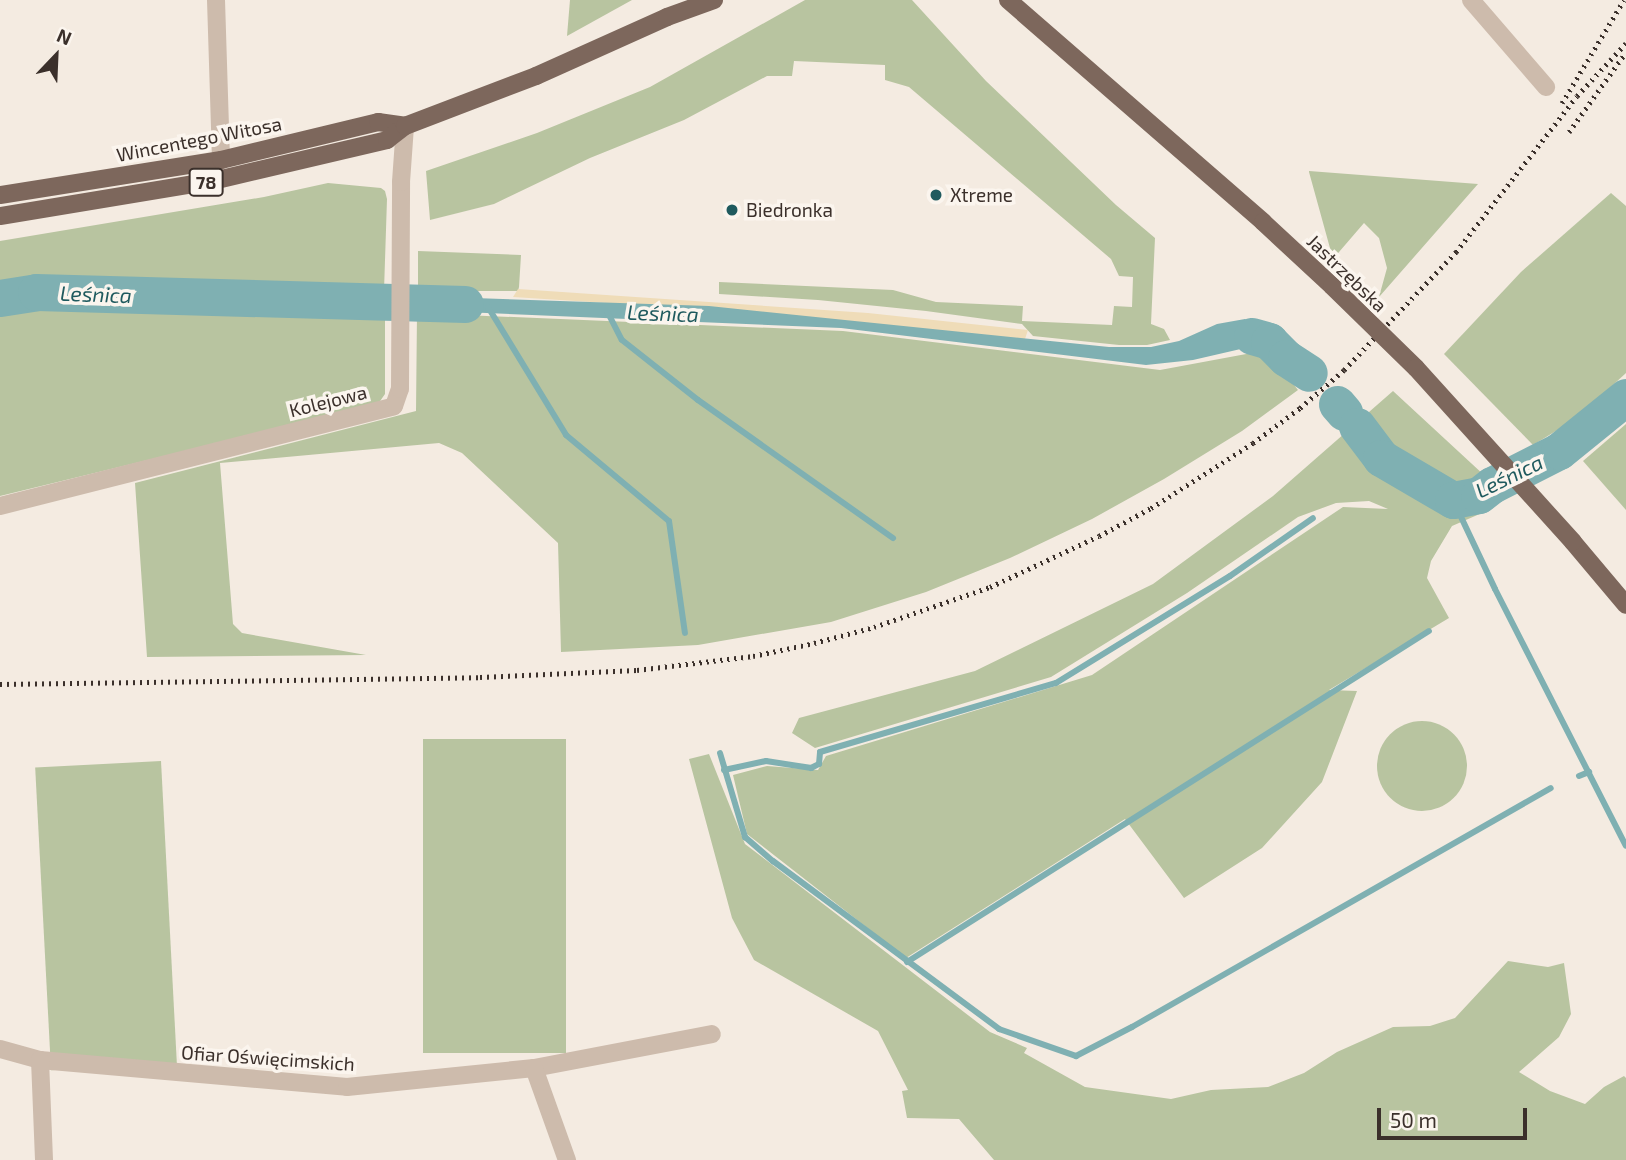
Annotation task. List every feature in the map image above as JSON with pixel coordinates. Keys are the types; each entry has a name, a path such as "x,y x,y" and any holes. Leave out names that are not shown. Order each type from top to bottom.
{"main road":[{"name":"Wincentego Witosa","path":"667,17 685,0"},
{"name":"Wincentego Witosa","path":"0,216 217,180 387,140 405,126 536,76 667,17 713,0"},
{"name":"Jastrzębska","path":"1008,0 1263,222 1332,286 1425,378 1626,605"},
{"name":"Wincentego Witosa","path":"0,195 221,160 378,122 405,126"}],"street":[{"path":"216,0 221,160"},
{"path":"1471,0 1546,87"},
{"name":"Kolejowa","path":"0,506 394,407 400,389 400,258 405,126"},
{"name":"Ofiar Oświęcimskich","path":"0,1049 40,1060 347,1087 534,1068 712,1034"},
{"path":"40,1060 44,1160"},
{"path":"534,1068 567,1160"}],"green space":[{"path":"570,0 632,0 567,36"},
{"path":"805,0 912,0 986,81 1116,205 1155,238 1151,324 1164,329 1170,340 1147,345 1119,345 1033,336 1022,324 926,311 818,300 719,294 719,282 893,290 936,302 1023,306 1022,321 1112,325 1114,306 1132,307 1133,277 1119,276 1111,259 909,87 885,80 885,65 794,61 792,76 767,76 684,120 590,158 494,204 430,220 426,171 537,133 650,87"},
{"path":"1309,171 1478,184 1379,297 1387,268 1379,238 1364,223 1333,259"},
{"path":"328,183 381,188 385,191 384,291 306,293 21,283 0,287 0,241 264,197"},
{"path":"1611,193 1626,206 1626,373 1577,418 1533,445 1444,354 1521,272"},
{"path":"418,251 521,255 518,291 418,291"},
{"path":"22,301 168,305 304,314 385,313 385,394 378,404 0,496 0,304"},
{"path":"417,313 843,331 1160,370 1257,352 1282,370 1298,390 1242,431 1164,479 1092,519 1010,558 926,592 831,622 698,645 561,652 558,543 462,453 439,443 220,463 233,624 242,633 366,655 147,657 135,483 416,411"},
{"path":"1393,391 1485,476 1482,513 1452,526 1431,561 1427,578 1449,618 1329,690 1357,691 1322,782 1262,848 1184,898 1125,819 906,958 747,834 733,775 767,766 818,770 826,756 1092,675 1343,507 1388,509 1369,501 1336,503 1298,517 1187,593 1051,677 815,748 792,733 799,718 975,671 1153,584 1273,496"},
{"path":"1626,424 1626,510 1583,461"},
{"path":"1422,721 1447,729 1459,741 1467,766 1459,791 1447,803 1422,811 1397,803 1385,791 1377,766 1385,741 1397,729"},
{"path":"423,739 566,739 566,1053 423,1053"},
{"path":"709,754 745,844 990,1032 1027,1048 1024,1053 1085,1087 1171,1099 1211,1090 1268,1087 1304,1073 1337,1052 1393,1027 1430,1026 1455,1018 1508,961 1548,967 1564,963 1571,1014 1559,1037 1519,1072 1550,1091 1585,1104 1604,1087 1624,1076 1626,1160 994,1160 959,1119 907,1118 902,1091 908,1090 878,1031 754,960 732,918 689,759"},
{"path":"161,761 177,1064 51,1070 35,768"}],"sand":[{"path":"518,289 868,313 1028,330 1025,339 654,306 513,297"}],"water":[{"path":"416,296 709,306 1109,347 1151,347 1179,341 1217,324 1245,319 1293,342 1307,355 1283,366 1258,345 1193,360 1146,365 841,328 416,310"}],"waterway":[{"name":"Leśnica","path":"0,298 36,292 465,304"},
{"path":"488,307 566,435 669,521 685,633"},
{"path":"608,313 622,340 698,400 893,538"},
{"name":"Leśnica","path":"1252,336 1269,341 1286,358 1309,373"},
{"name":"Leśnica","path":"1357,426 1381,458 1453,500 1479,495 1492,485 1559,451 1626,397"},
{"name":"Leśnica","path":"1337,404 1344,412"},
{"path":"1453,500 1495,589 1626,846"},
{"path":"724,770 766,761 811,768 819,764 820,752 1056,683 1230,576 1313,518"},
{"path":"907,962 1429,631"},
{"path":"720,753 745,837 773,861 999,1029 1076,1056 1132,1027 1551,788"},
{"path":"1579,776 1589,772"}],"railway":[{"path":"1562,103 1624,0"},
{"path":"0,684 480,677 637,670 753,656 814,643 874,627 990,587 1099,536 1151,508 1253,443 1300,408 1344,370 1456,252 1577,96 1626,43"},
{"path":"1569,132 1624,55"}],"place":[{"name":"Xtreme","path":"936,195"},
{"name":"Biedronka","path":"732,210"}]}
